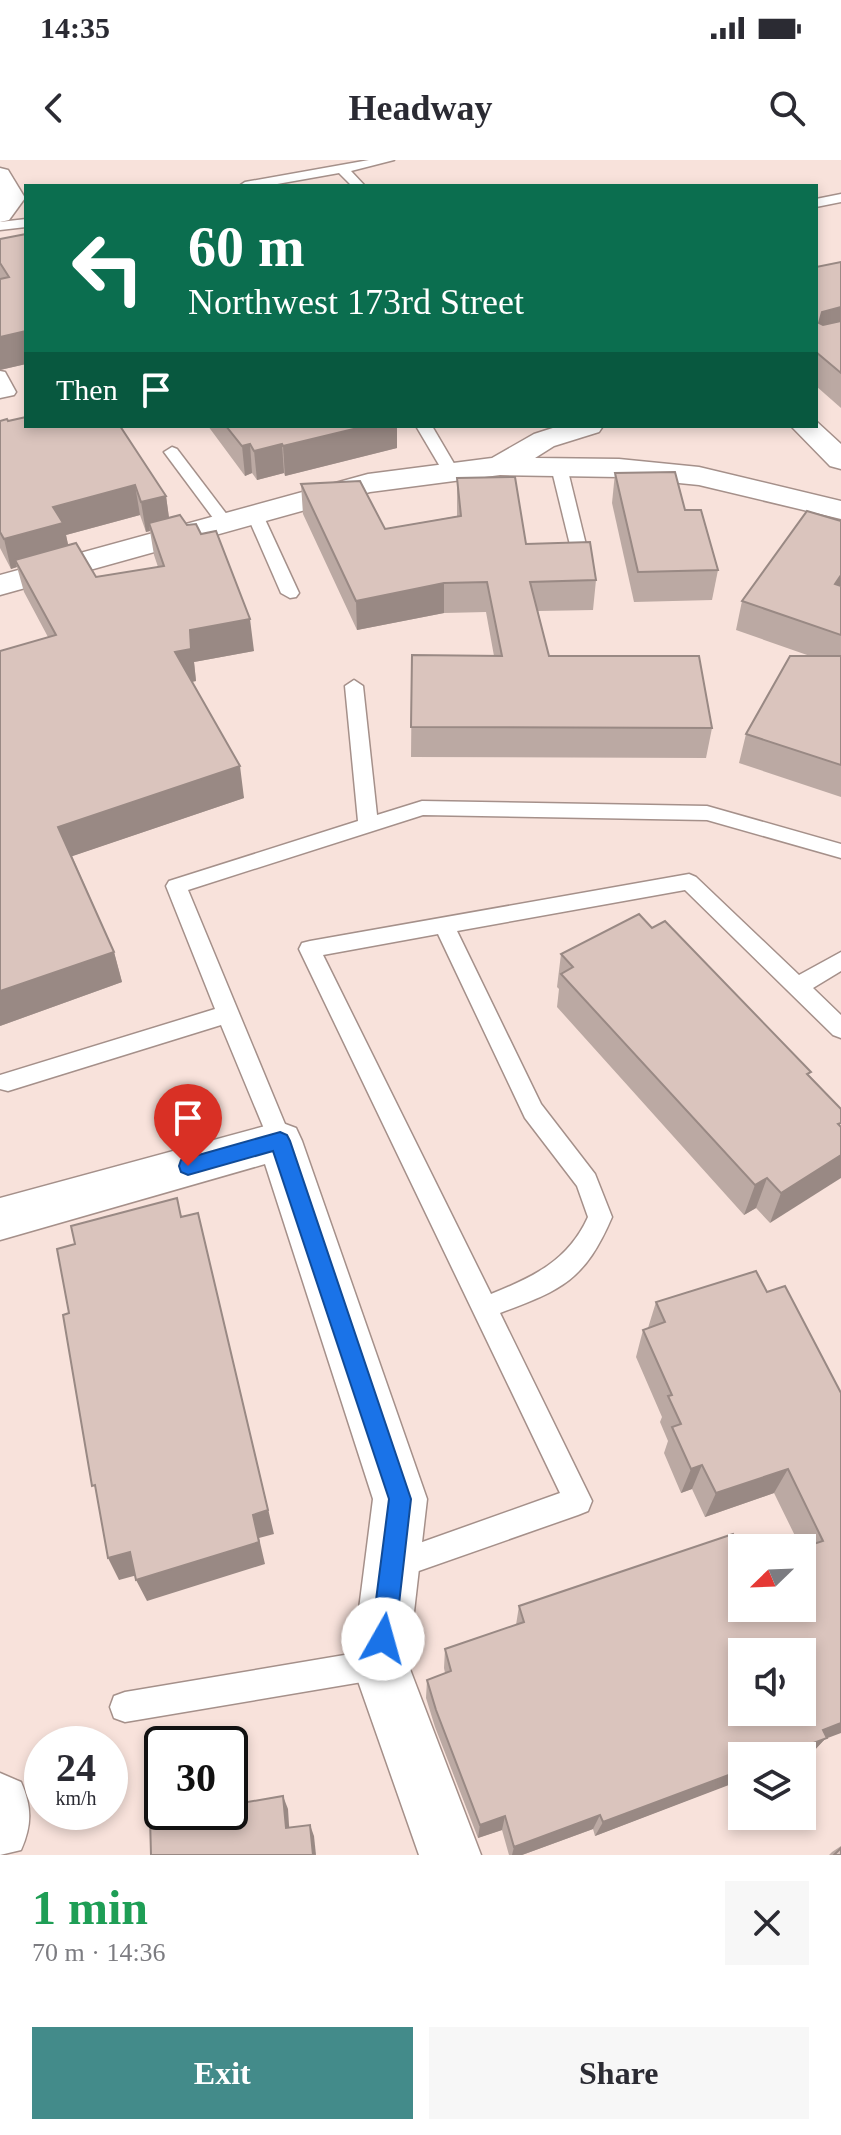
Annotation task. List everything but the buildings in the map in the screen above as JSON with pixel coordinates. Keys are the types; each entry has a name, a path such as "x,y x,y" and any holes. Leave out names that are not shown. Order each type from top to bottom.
{"street":[{"path":"0,175 13,198 0,215"},
{"path":"500,466 544,440 583,428"},
{"path":"807,428 841,460"},
{"path":"0,585 368,483 500,466 619,468 699,476 841,510"},
{"path":"0,1219 280,1141 400,1499 380,1664 450,1855"},
{"path":"0,1803 0,1829"}],"lane":[{"path":"256,184 388,160"},
{"path":"342,169 357,184"},
{"path":"818,203 841,198"},
{"path":"0,226 24,223"},
{"path":"0,375 4,393 24,388"},
{"path":"425,428 451,472"},
{"path":"172,452 225,523"},
{"path":"559,467 580,553"},
{"path":"255,515 290,593"},
{"path":"354,686 368,825"},
{"path":"280,1141 176,886 422,808 707,813 841,851"},
{"path":"392,1566 578,1501 310,949 689,882 841,1029"},
{"path":"444,925 533,1111 587,1181 600,1217 593,1236 577,1261 537,1287 484,1308"},
{"path":"798,987 841,960"},
{"path":"8,1082 228,1014"},
{"path":"125,1707 380,1664"}],"route":[{"path":"188,1166 280,1141 400,1499 383,1639"}]}
